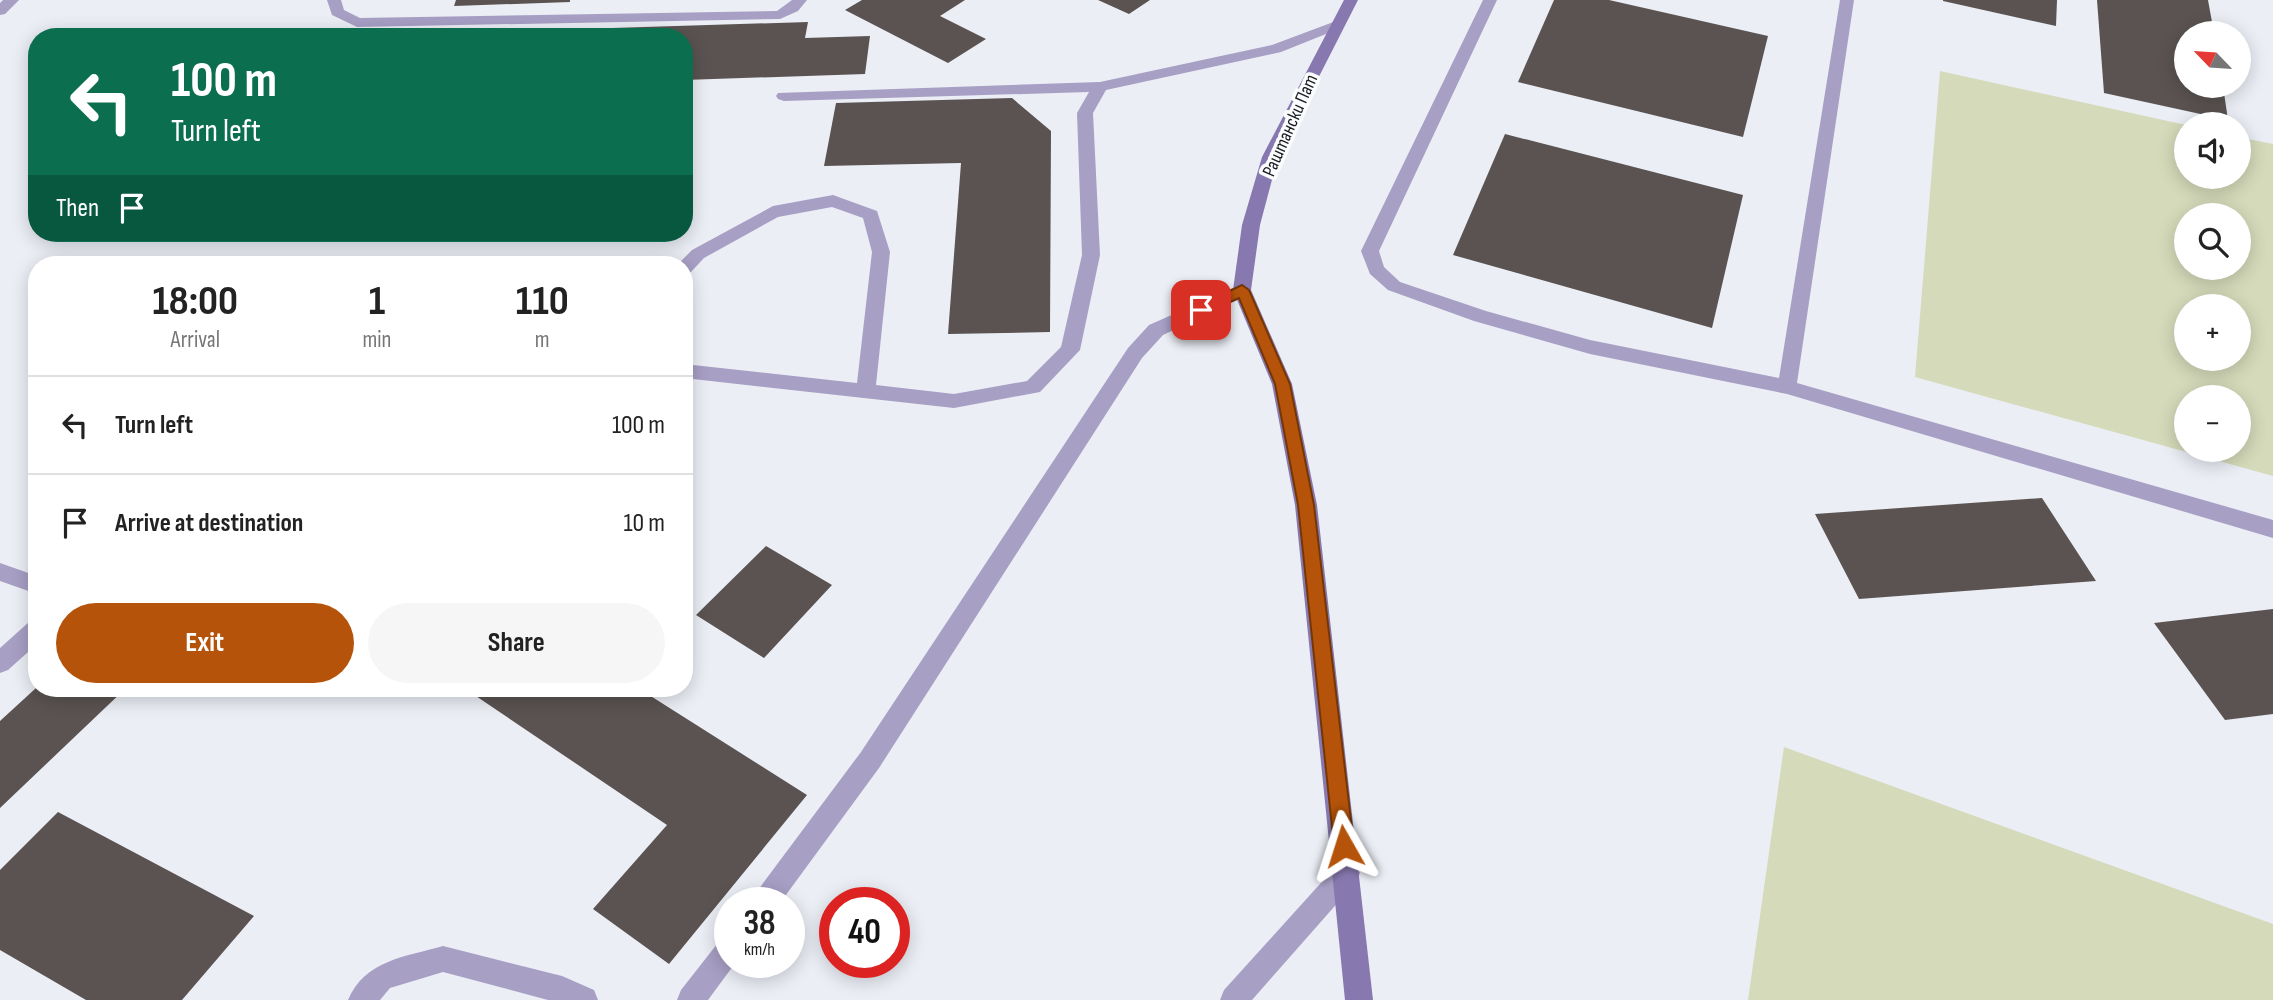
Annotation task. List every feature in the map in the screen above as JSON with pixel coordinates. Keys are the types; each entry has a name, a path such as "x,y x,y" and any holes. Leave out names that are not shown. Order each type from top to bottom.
{"street":[{"path":"0,11 12,0"},
{"path":"334,0 337,12 357,23 780,15 800,0"},
{"name":"Раштански Пат","path":"1242,290 1251,225 1270,157 1350,0"},
{"path":"1490,0 1370,251 1376,270 1394,286 1553,337 1787,387 2273,528"},
{"path":"1787,387 1847,0"},
{"path":"784,96 1100,87 1276,49 1336,25"},
{"path":"693,372 954,401 1033,387 1070,350 1090,255 1085,113 1100,87"},
{"path":"693,259 772,212 833,201 871,215 881,252 866,391"},
{"path":"776,887 870,760 1135,353 1156,330 1242,290 1282,384 1306,505 1359,1000"},
{"path":"0,572 28,582"},
{"path":"0,663 28,637"},
{"path":"1234,1000 1347,873"},
{"path":"362,1000 382,977 443,959 562,990 584,1000"},
{"path":"691,1000 714,969"}],"green space":[{"path":"1940,71 2174,122 2174,189 2251,189 2251,140 2273,144 2273,476 2222,462 2251,462 2251,385 2174,385 2174,449 1915,377"},
{"path":"1784,747 2273,924 2273,1000 1748,1000"}],"building":[{"path":"456,0 570,0 570,2 454,6"},
{"path":"862,0 965,0 940,16 986,39 948,63 845,10"},
{"path":"1098,0 1150,0 1129,14"},
{"path":"1554,0 1609,0 1768,36 1743,137 1518,82"},
{"path":"2057,0 2056,26 1943,1"},
{"path":"2097,0 2208,0 2212,21 2174,21 2174,98 2225,98 2227,112 2191,112 2104,93"},
{"path":"808,22 805,38 870,36 865,74 693,80 693,28 612,28"},
{"path":"1012,98 1051,131 1050,332 948,334 961,163 824,166 836,103"},
{"path":"1505,134 1743,195 1712,328 1453,255"},
{"path":"2042,498 2096,581 1859,599 1815,514"},
{"path":"766,546 832,585 764,658 696,615"},
{"path":"2273,609 2273,714 2225,720 2154,623"},
{"path":"28,695 117,697 0,808 0,721"},
{"path":"477,697 652,697 807,795 732,887 714,887 714,909 669,964 593,909 667,825"},
{"path":"58,812 254,916 182,1000 86,1000 0,950 0,870"}],"route":[{"path":"1201,310 1242,290 1282,384 1306,505 1344,846"}]}
